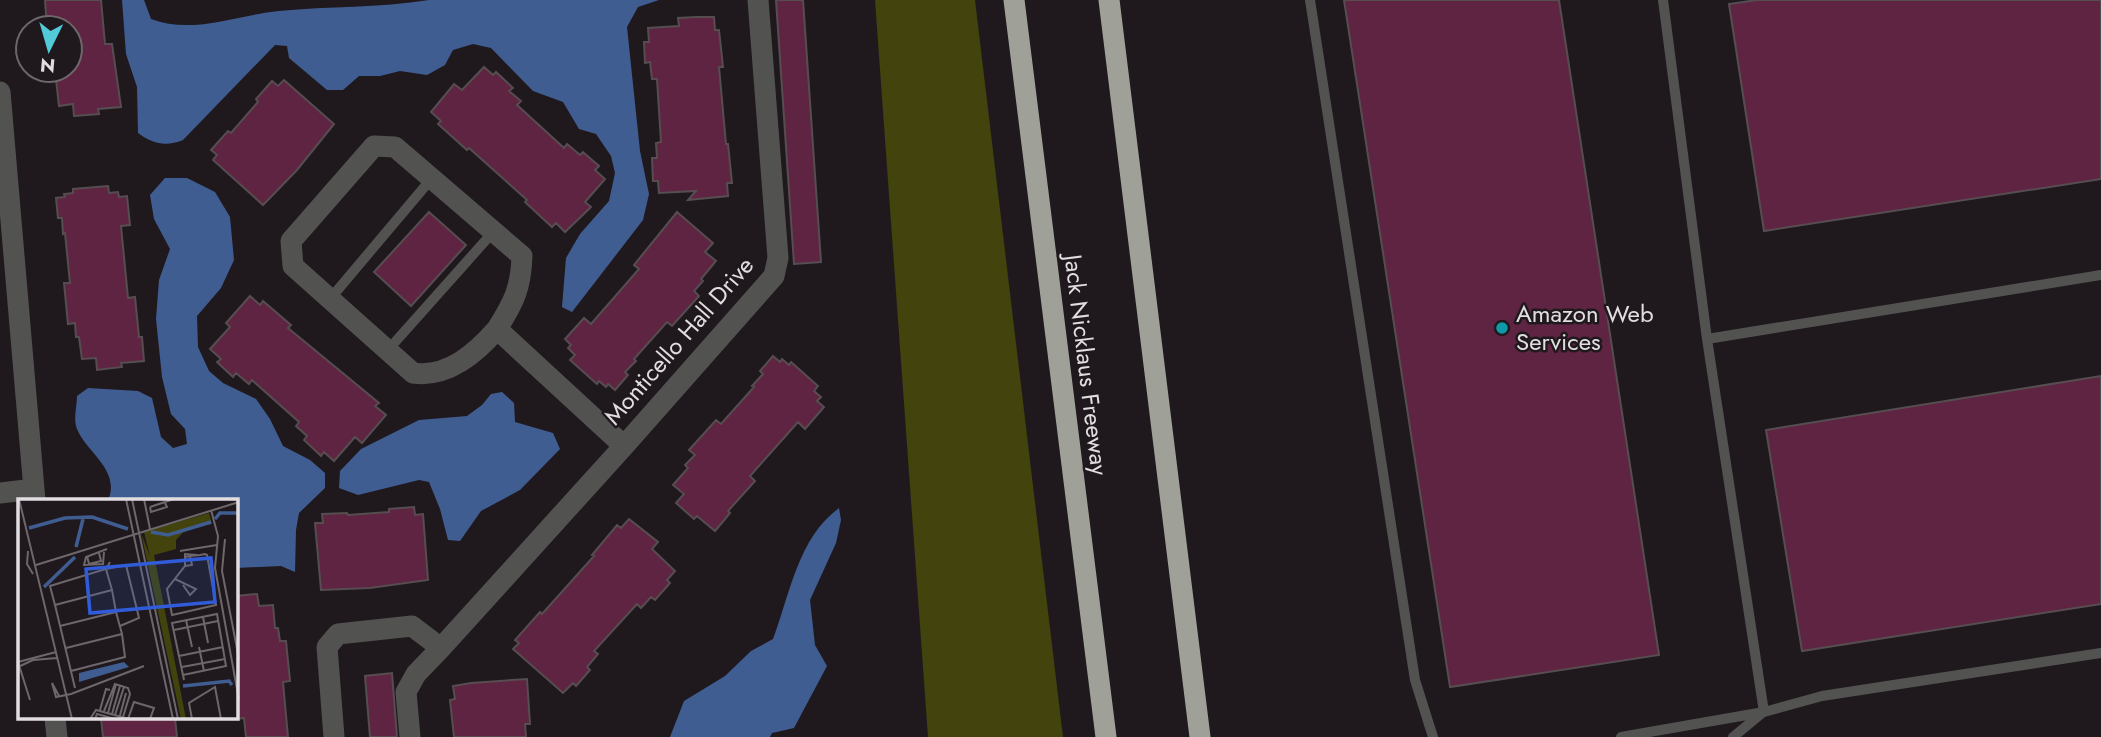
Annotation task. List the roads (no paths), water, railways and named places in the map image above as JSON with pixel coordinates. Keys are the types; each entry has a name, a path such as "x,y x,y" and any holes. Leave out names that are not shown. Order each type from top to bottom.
{"highway":[{"name":"Jack Nicklaus Freeway","path":"1014,0 1106,737"},
{"path":"1109,0 1200,737"}],"street":[{"name":"Monticello Hall Drive","path":"410,737 406,692 416,674 624,446 774,276 778,258 758,0"},
{"path":"0,92 35,495 0,493"},
{"path":"374,146 395,147 494,231 522,256 521,277 515,300 498,329 476,352 447,369 426,374 413,373 293,266 291,241 374,146"},
{"path":"498,329 624,446"},
{"path":"334,737 327,647 338,634 412,626 441,648"}],"lane":[{"path":"1310,0 1415,680 1433,737"},
{"path":"1663,0 1707,340 1764,712"},
{"path":"330,299 432,178"},
{"path":"388,350 494,231"},
{"path":"1707,340 2101,275"},
{"path":"1621,737 1764,712 1822,696 2101,653"},
{"path":"1733,737 1764,712"}],"water":[{"path":"122,0 144,0 151,19 198,25 279,11 429,0 659,0 638,7 627,27 640,151 649,194 643,220 572,312 562,307 566,258 580,234 609,201 615,173 611,156 596,134 579,129 563,102 533,91 491,48 473,44 453,50 445,65 427,75 400,71 380,76 359,76 343,90 327,90 289,58 287,46 275,45 183,140 165,144 149,140 138,133 137,87 126,54"},
{"path":"165,178 187,178 215,192 230,217 234,260 221,288 197,316 198,347 209,371 223,383 256,399 270,419 283,446 310,460 325,473 325,488 299,513 295,572 281,566 238,568 238,499 109,499 111,490 107,471 77,429 77,396 88,388 138,391 152,398 161,437 173,448 187,444 185,429 171,414 162,377 156,319 159,280 170,249 154,219 150,195"},
{"path":"502,392 514,403 515,422 553,433 560,449 520,490 481,511 460,541 448,540 429,482 419,480 358,495 339,488 340,471 361,449 419,420 467,416 491,394"},
{"path":"839,508 841,520 836,543 810,600 815,645 827,666 794,728 772,733 770,737 670,737 684,701 725,676 751,651 773,639 805,551 825,520"}],"place":[{"name":"Amazon Web Services","path":"1502,328"}]}
